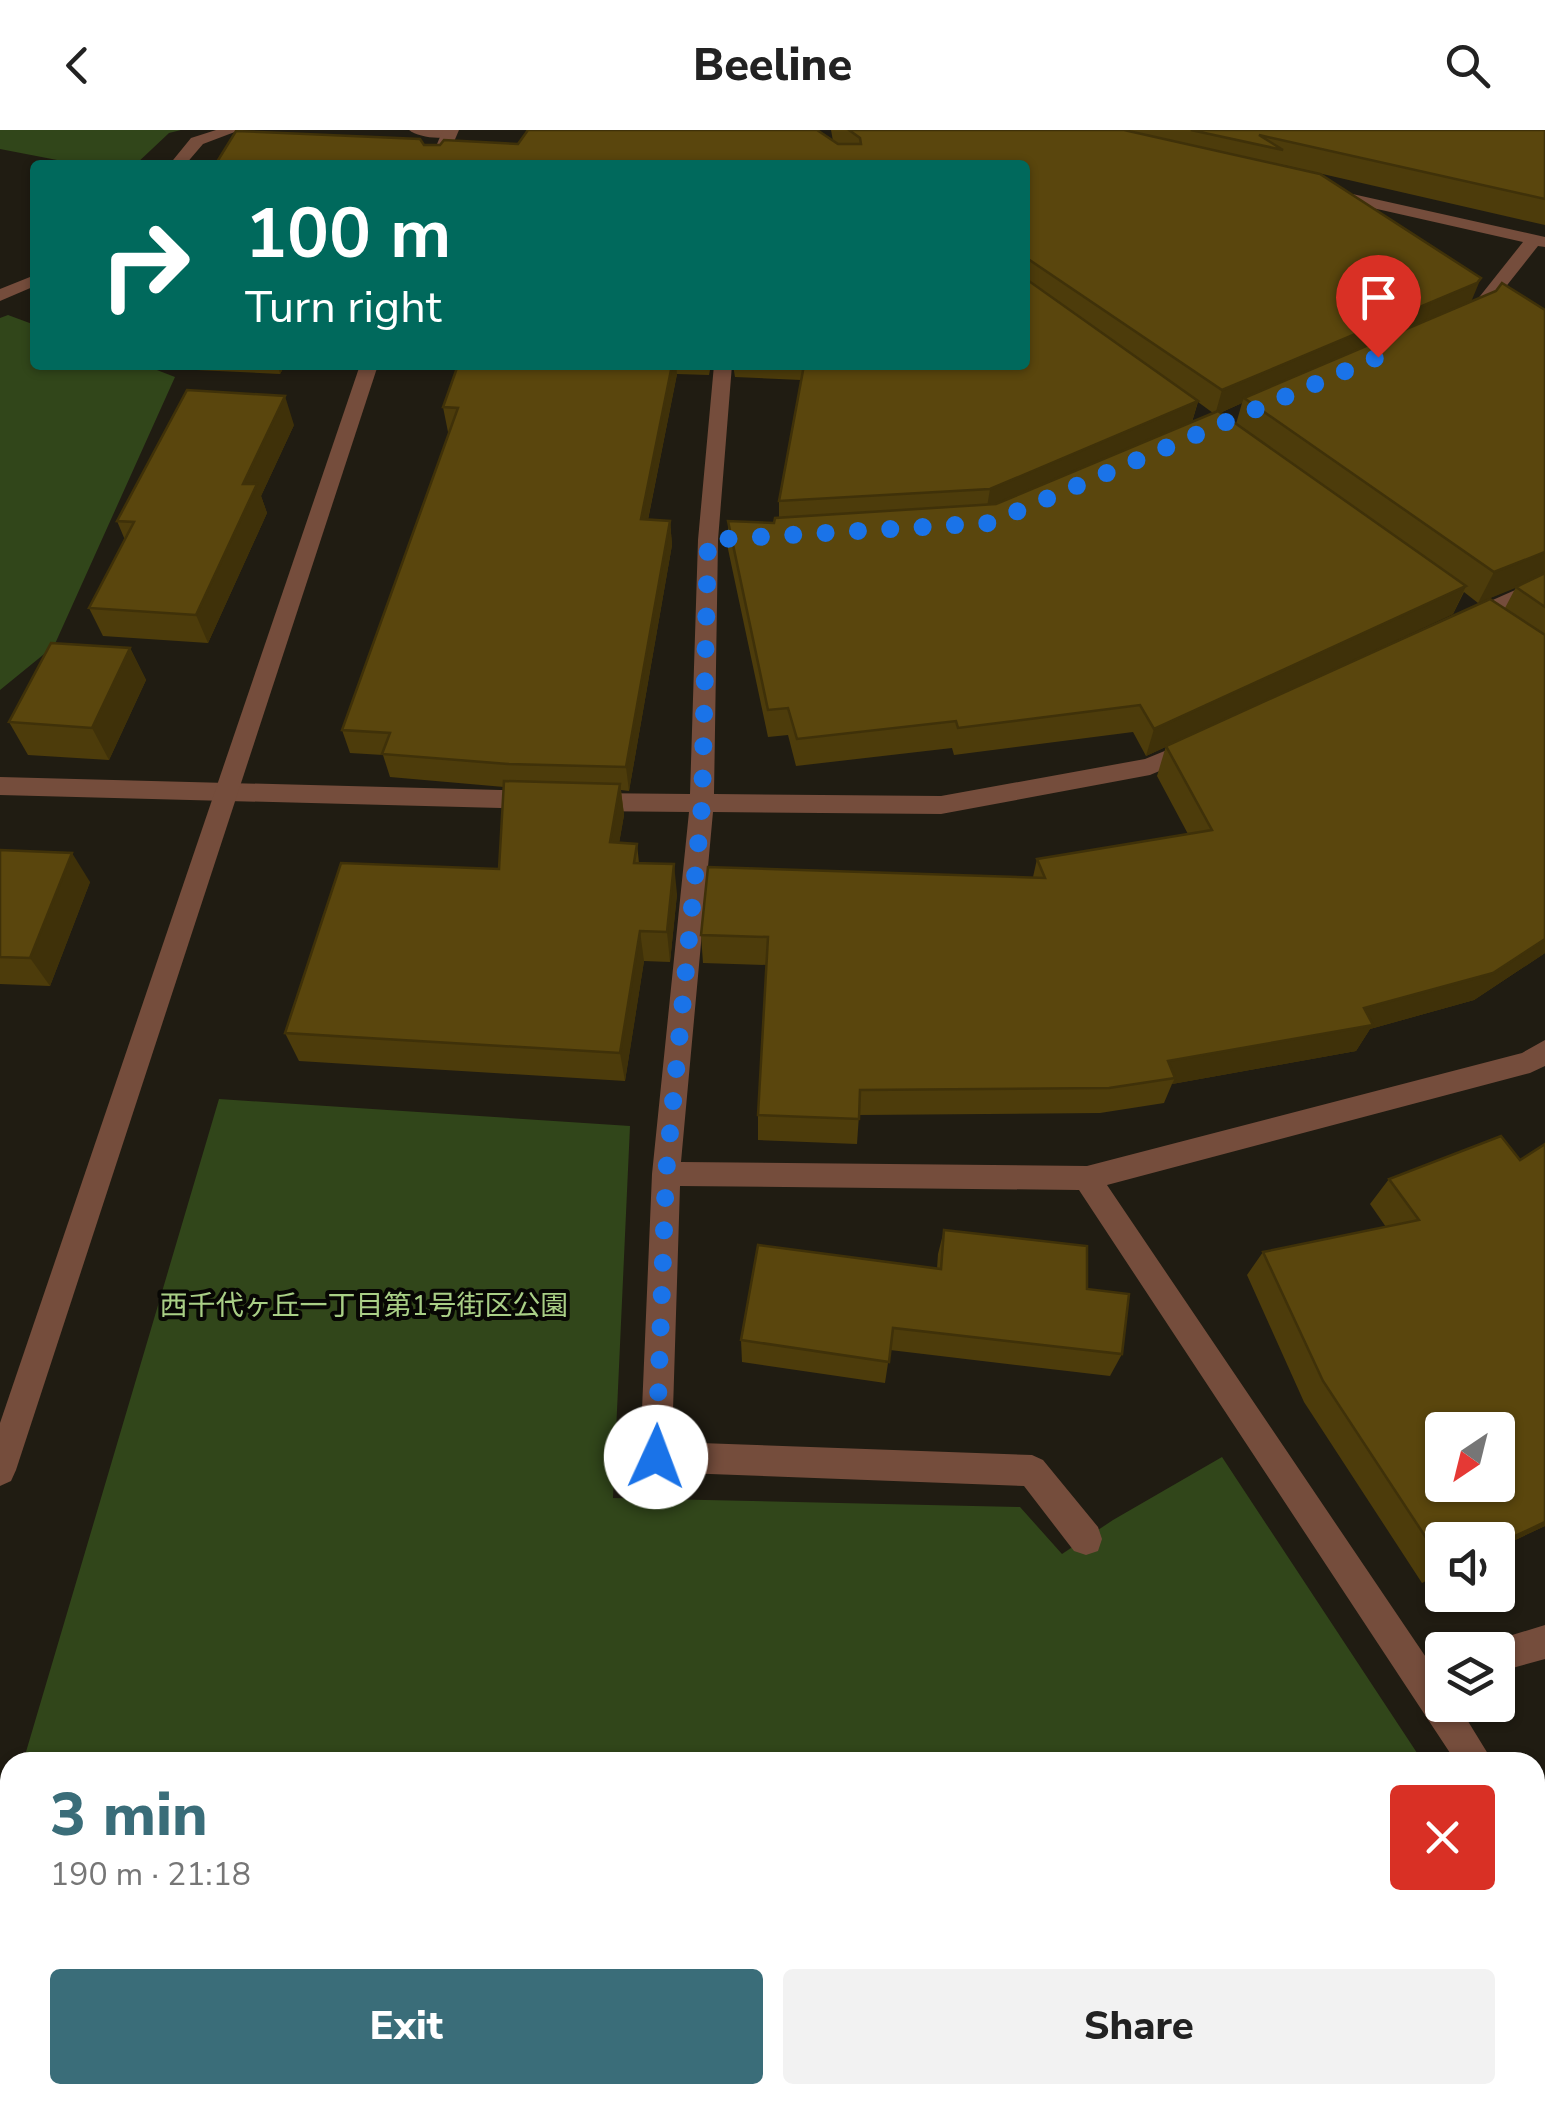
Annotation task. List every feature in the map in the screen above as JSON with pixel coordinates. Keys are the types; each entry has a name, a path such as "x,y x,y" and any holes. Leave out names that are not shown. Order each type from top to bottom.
{"street":[{"path":"181,160 197,141 232,130"},
{"path":"417,130 450,132 438,160"},
{"path":"1306,189 1540,241 1475,314 1440,329"},
{"path":"0,296 30,282"},
{"path":"0,1470 367,370"},
{"path":"723,370 702,805 666,1174 656,1457 1032,1471 1086,1538"},
{"path":"1440,633 1545,584"},
{"path":"0,786 702,805 941,805 1150,767 1223,734"},
{"path":"666,1174 1087,1178 1530,1062 1545,1051"},
{"path":"1087,1178 1425,1665"},
{"path":"1515,1650 1545,1642"},
{"path":"1456,1722 1471,1752"}],"green space":[{"path":"0,130 181,130 169,133 140,160 57,160 0,149"},
{"path":"8,315 30,323 30,370 157,370 175,377 54,646 0,690 0,318"},
{"name":"西千代ヶ丘一丁目第1号街区公園","path":"219,1099 630,1126 613,1498 1020,1507 1062,1554 1222,1457 1416,1752 26,1752"}],"building":[{"path":"528,130 817,130 838,144 861,144 860,138 849,130 1124,130 1320,174 1481,278 1477,283 1222,390 1030,260 1030,160 218,160 236,131 420,139 424,145 440,145 444,140 518,144"},
{"path":"1191,130 1545,130 1545,199 1259,135 1283,150"},
{"path":"1030,282 1198,401 990,489 779,501 803,370 1030,370"},
{"path":"1502,283 1545,310 1545,552 1494,572 1244,398 1496,291"},
{"path":"456,370 671,370 641,519 670,521 626,767 508,764 382,754 390,733 342,730 458,408 443,407"},
{"path":"187,390 285,396 243,484 257,484 196,615 89,608 134,522 117,521"},
{"path":"1218,411 1466,586 1154,729 1140,705 958,728 956,721 797,739 788,708 768,710 728,521 774,523 775,518 996,504"},
{"path":"1545,573 1545,607 1516,587"},
{"path":"1490,599 1545,635 1545,939 1493,973 1364,1008 1373,1025 1168,1061 1175,1078 1109,1088 860,1090 859,1119 758,1115 768,937 701,935 708,867 1045,878 1037,859 1212,830 1166,746"},
{"path":"51,643 130,648 92,728 9,722"},
{"path":"504,781 620,784 610,842 637,844 634,863 674,864 667,932 640,931 620,1053 285,1033 341,863 499,869"},
{"path":"0,850 72,853 30,958 0,957"},
{"path":"1501,1136 1520,1160 1545,1144 1545,1522 1515,1536 1515,1522 1425,1522 1425,1536 1323,1381 1263,1252 1419,1220 1389,1179"},
{"path":"944,1230 1087,1246 1087,1289 1129,1294 1122,1354 893,1328 889,1362 741,1340 758,1245 941,1269"}],"route":[{"path":"656,1457 666,1174 702,805 708,540 990,523 1378,357"}]}
